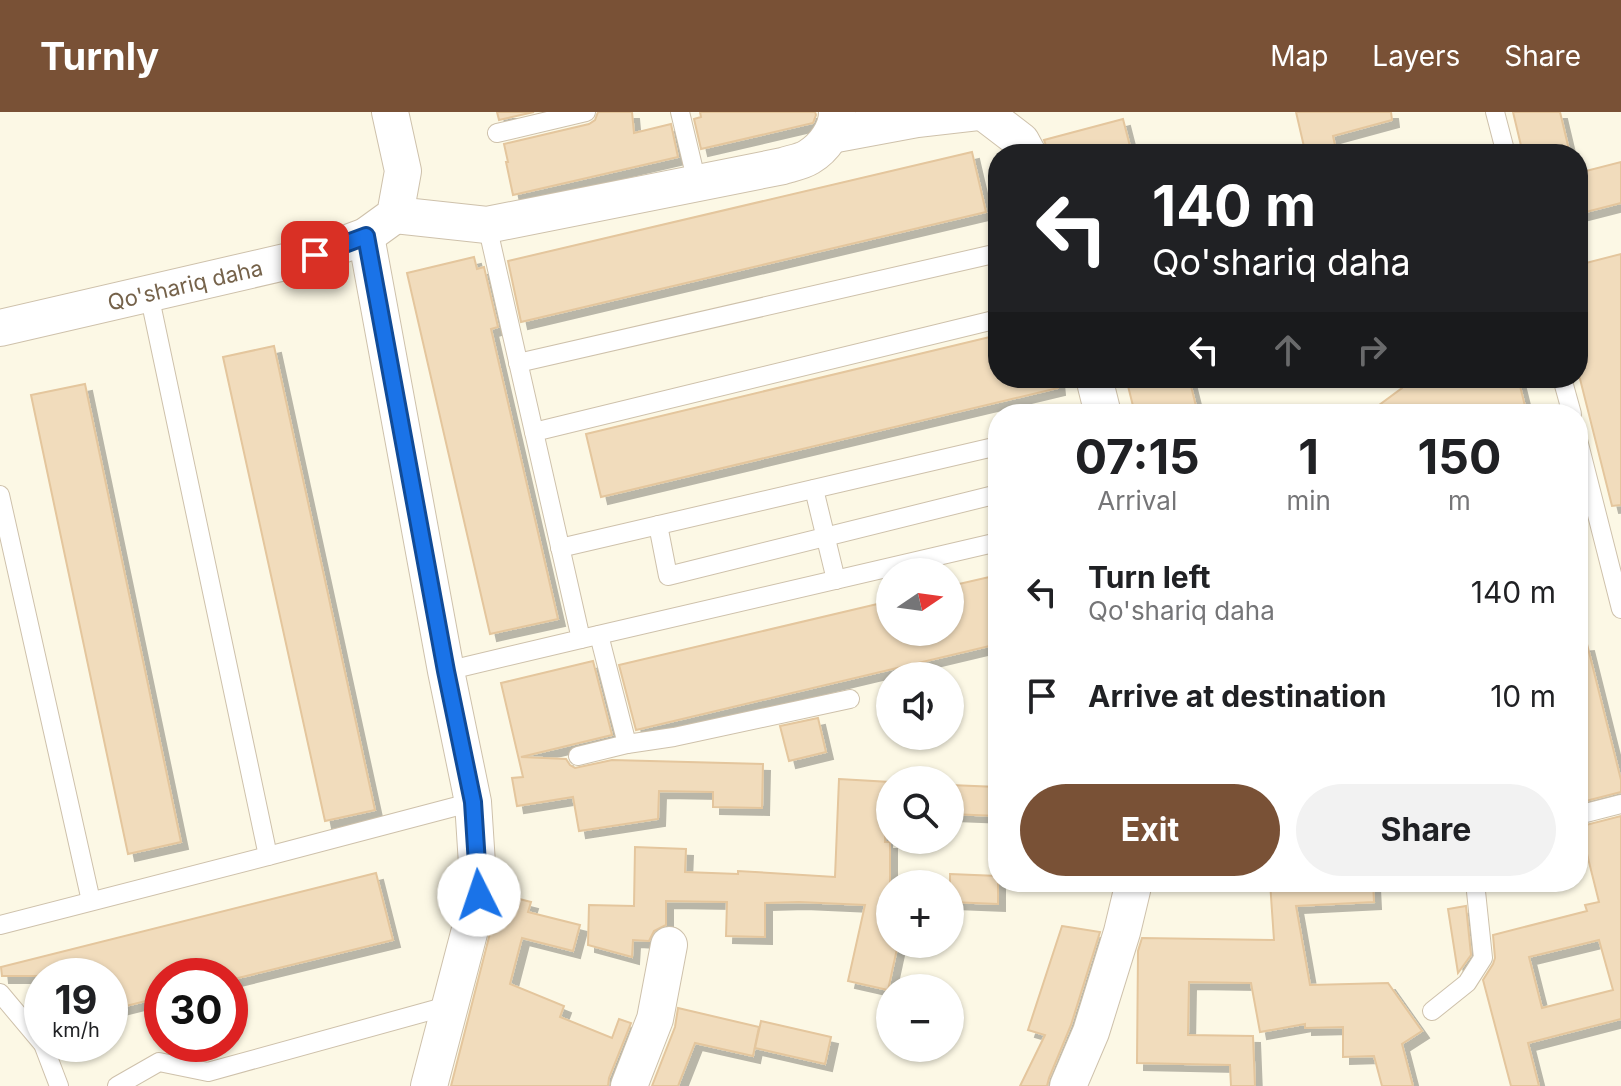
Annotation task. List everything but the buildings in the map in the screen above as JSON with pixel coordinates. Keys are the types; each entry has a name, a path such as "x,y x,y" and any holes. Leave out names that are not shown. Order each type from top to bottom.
{"street":[{"path":"390,112 403,171 395,215 487,225 783,166 807,158 821,148 834,124 980,112 1023,144"},
{"name":"Qo'shariq daha","path":"0,328 315,255 366,236 395,215"},
{"path":"366,236 473,802 479,895 429,1086"},
{"path":"1068,1086 1091,1032 1132,892"},
{"path":"629,1086 655,1019 669,945"}],"lane":[{"path":"497,133 586,112"},
{"path":"680,112 697,183"},
{"path":"1495,112 1503,144"},
{"path":"487,225 560,548 627,744"},
{"path":"518,363 988,255"},
{"path":"149,294 268,856"},
{"path":"534,432 988,321"},
{"path":"560,548 988,448"},
{"path":"1588,479 1621,609"},
{"path":"814,489 836,580"},
{"path":"0,495 91,901"},
{"path":"658,525 668,576 988,496"},
{"path":"446,671 988,544"},
{"path":"578,756 850,699"},
{"path":"0,925 473,802"},
{"path":"1588,812 1621,804"},
{"path":"1432,1011 1467,983 1483,958 1476,892"},
{"path":"0,993 24,1022"},
{"path":"117,1086 159,1062 208,1072 451,1005"},
{"path":"49,1062 59,1086"}],"route":[{"path":"315,255 366,236 473,802 479,895"}]}
